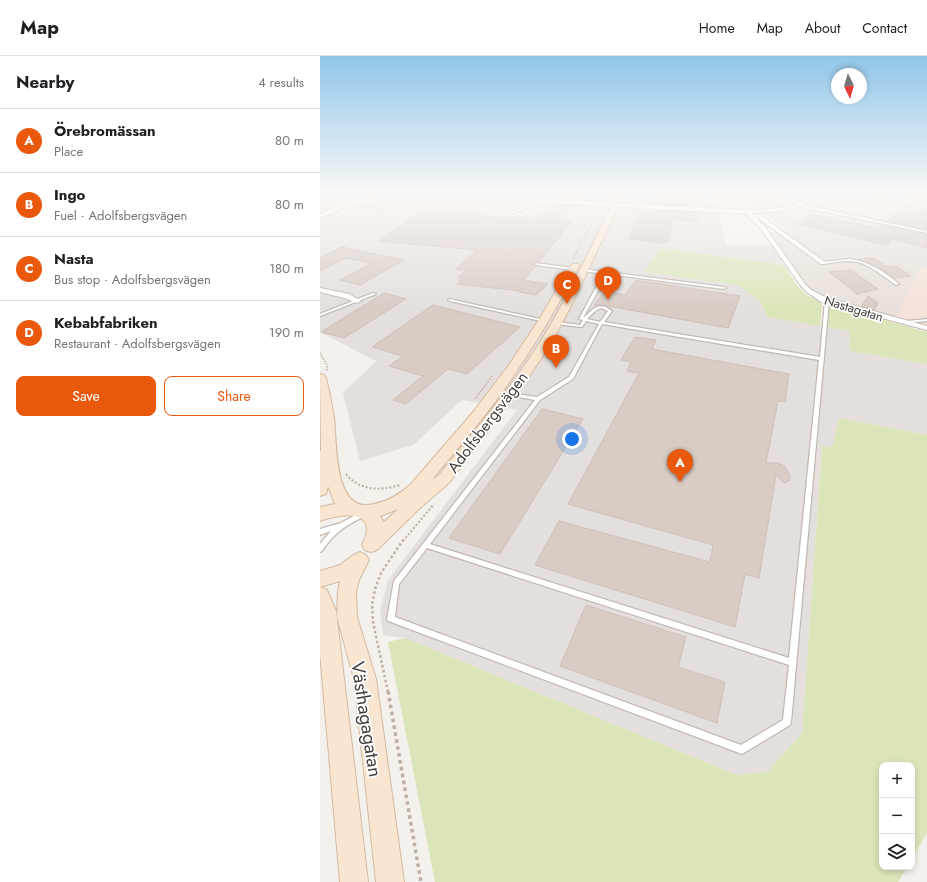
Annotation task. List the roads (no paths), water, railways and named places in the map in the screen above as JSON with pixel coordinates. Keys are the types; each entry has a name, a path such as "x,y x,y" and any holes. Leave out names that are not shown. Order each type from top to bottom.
{"main road":[{"name":"Adolfsbergsvägen","path":"366,552 415,503 444,479 551,322 584,270 602,233"},
{"name":"Adolfsbergsvägen","path":"551,322 571,269 582,254"},
{"path":"571,269 584,270"},
{"path":"320,378 327,418 327,440 320,490"},
{"name":"Adolfsbergsvägen","path":"320,514 329,511 358,510 400,501 412,492 504,392"},
{"path":"320,579 346,571 366,552 376,532 376,525 370,516 341,500 338,495 332,474 327,440"},
{"name":"Västhagagatan","path":"366,552 350,579 347,592 347,617 365,679 390,882"},
{"name":"Västhagagatan","path":"320,596 327,618 354,882"}],"street":[{"name":"Nastagatan","path":"766,233 803,285 809,291 827,301 927,328"},
{"path":"780,233 824,263"},
{"path":"320,290 356,301"}],"lane":[{"path":"824,263 848,260 861,262 869,265 896,284"},
{"path":"536,264 571,269"},
{"path":"584,270 724,288"},
{"path":"607,273 581,319 822,359"},
{"path":"320,315 374,294"},
{"path":"450,300 551,322 581,326 597,307 608,309 610,311 601,323 571,378 538,399 396,583 391,619 742,750 787,722 827,301"},
{"path":"900,321 911,322 927,320"},
{"path":"504,392 538,399"},
{"path":"320,549 331,533 358,510"},
{"path":"320,532 341,525"},
{"path":"425,545 793,662"}],"place":[{"name":"Kebabfabriken","path":"608,300"},
{"name":"Nasta","path":"567,304"},
{"name":"Ingo","path":"556,368"},
{"name":"Örebromässan","path":"680,482"}]}
